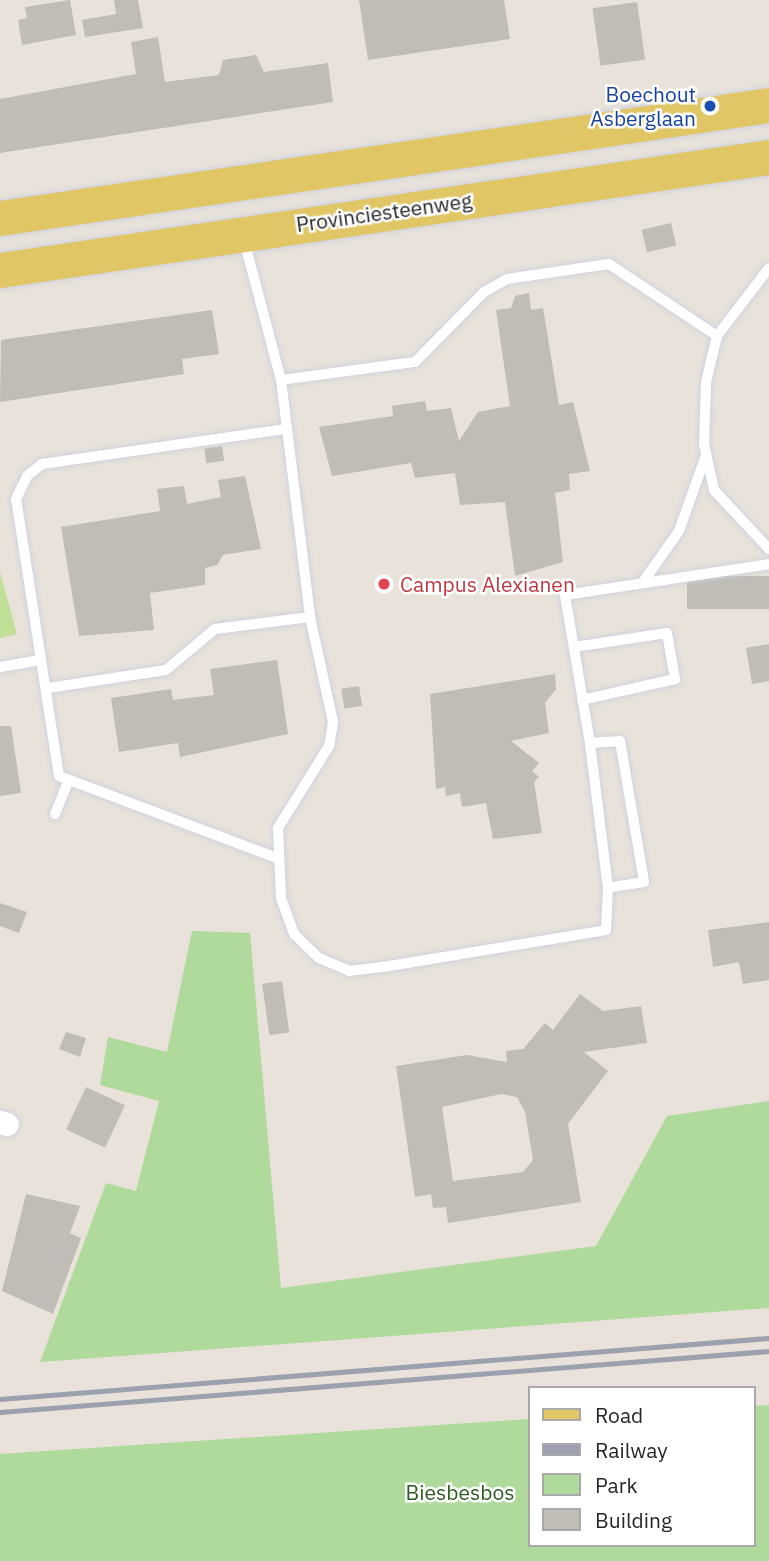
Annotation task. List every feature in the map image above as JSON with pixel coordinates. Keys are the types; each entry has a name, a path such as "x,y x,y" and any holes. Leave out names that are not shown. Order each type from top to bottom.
{"main road":[{"path":"0,218 769,105"},
{"name":"Provinciesteenweg","path":"0,270 769,157"}],"lane":[{"path":"243,234 281,380 284,429 310,617 333,722 329,746 278,828 277,858 294,934 319,958 349,971 606,930 608,888 590,743 565,595 769,564"},
{"path":"281,380 415,362 484,292 507,279 609,264 717,336"},
{"path":"769,268 717,336 706,382 706,455 714,490 769,549"},
{"path":"277,858 60,776 16,499 27,476 42,464 284,429"},
{"path":"641,583 679,531 706,455"},
{"path":"48,688 166,670 215,629 310,617"},
{"path":"574,648 667,633 675,679 582,700"},
{"path":"0,667 40,660"},
{"path":"590,743 620,741 644,882 608,888"},
{"path":"55,814 69,780"}],"green space":[{"path":"0,572 17,634 0,638"},
{"path":"192,931 250,933 281,1288 596,1246 667,1116 769,1101 769,1308 40,1362 106,1183 136,1191 159,1101 100,1085 108,1037 167,1052"},
{"name":"Biesbesbos","path":"769,1405 769,1561 0,1561 0,1454 528,1419 528,1547 755,1547 755,1406"}],"building":[{"path":"70,0 76,35 22,45 18,20 27,18 25,7"},
{"path":"114,0 138,0 143,28 85,37 82,20 116,14"},
{"path":"359,0 504,0 510,39 368,60"},
{"path":"637,2 645,59 601,66 592,8"},
{"path":"158,37 165,82 219,75 223,60 256,55 264,72 328,63 333,102 0,153 0,99 136,74 131,42"},
{"path":"671,223 676,245 647,252 642,230"},
{"path":"529,293 531,310 543,308 559,405 573,402 590,471 569,474 570,490 555,493 563,562 515,576 505,502 460,505 455,473 415,478 411,463 332,476 319,427 393,416 392,406 425,401 427,411 451,408 459,441 478,412 510,406 496,310 511,308 515,296"},
{"path":"212,310 219,354 182,359 184,374 0,402 1,340"},
{"path":"222,446 224,461 206,463 204,449"},
{"path":"245,476 261,549 223,555 217,565 205,568 205,585 150,593 154,630 79,636 61,527 160,511 157,489 184,486 187,504 221,497 218,480"},
{"path":"687,576 769,576 769,609 687,609"},
{"path":"769,644 769,681 752,684 746,648"},
{"path":"277,660 288,734 180,757 178,743 119,752 111,698 171,689 173,700 214,695 210,669"},
{"path":"555,674 556,689 545,703 549,733 511,741 539,763 532,771 539,777 534,782 542,833 493,839 486,803 462,807 460,793 446,796 445,787 436,789 430,694"},
{"path":"359,686 362,706 344,709 341,689"},
{"path":"0,726 11,726 21,793 0,796"},
{"path":"0,903 27,912 19,933 0,926"},
{"path":"769,922 769,980 743,984 739,962 713,967 708,930"},
{"path":"282,981 289,1032 269,1035 262,984"},
{"path":"580,994 603,1011 641,1006 647,1043 584,1052 608,1071 568,1124 581,1202 448,1223 446,1207 433,1208 431,1194 415,1197 396,1066 467,1055 507,1062 506,1051 523,1049 545,1023 553,1030","holes":["501,1094 517,1097 525,1112 533,1160 523,1172 453,1181 442,1107"]},
{"path":"66,1032 86,1038 80,1057 59,1049"},
{"path":"86,1087 125,1105 105,1148 66,1130"},
{"path":"26,1194 80,1206 70,1233 81,1238 53,1314 2,1291"}],"railway":[{"path":"0,1399 769,1338"},
{"path":"0,1412 769,1351"}],"place":[{"name":"Boechout Asberglaan","path":"710,106"},
{"name":"Campus Alexianen","path":"384,584"}]}
